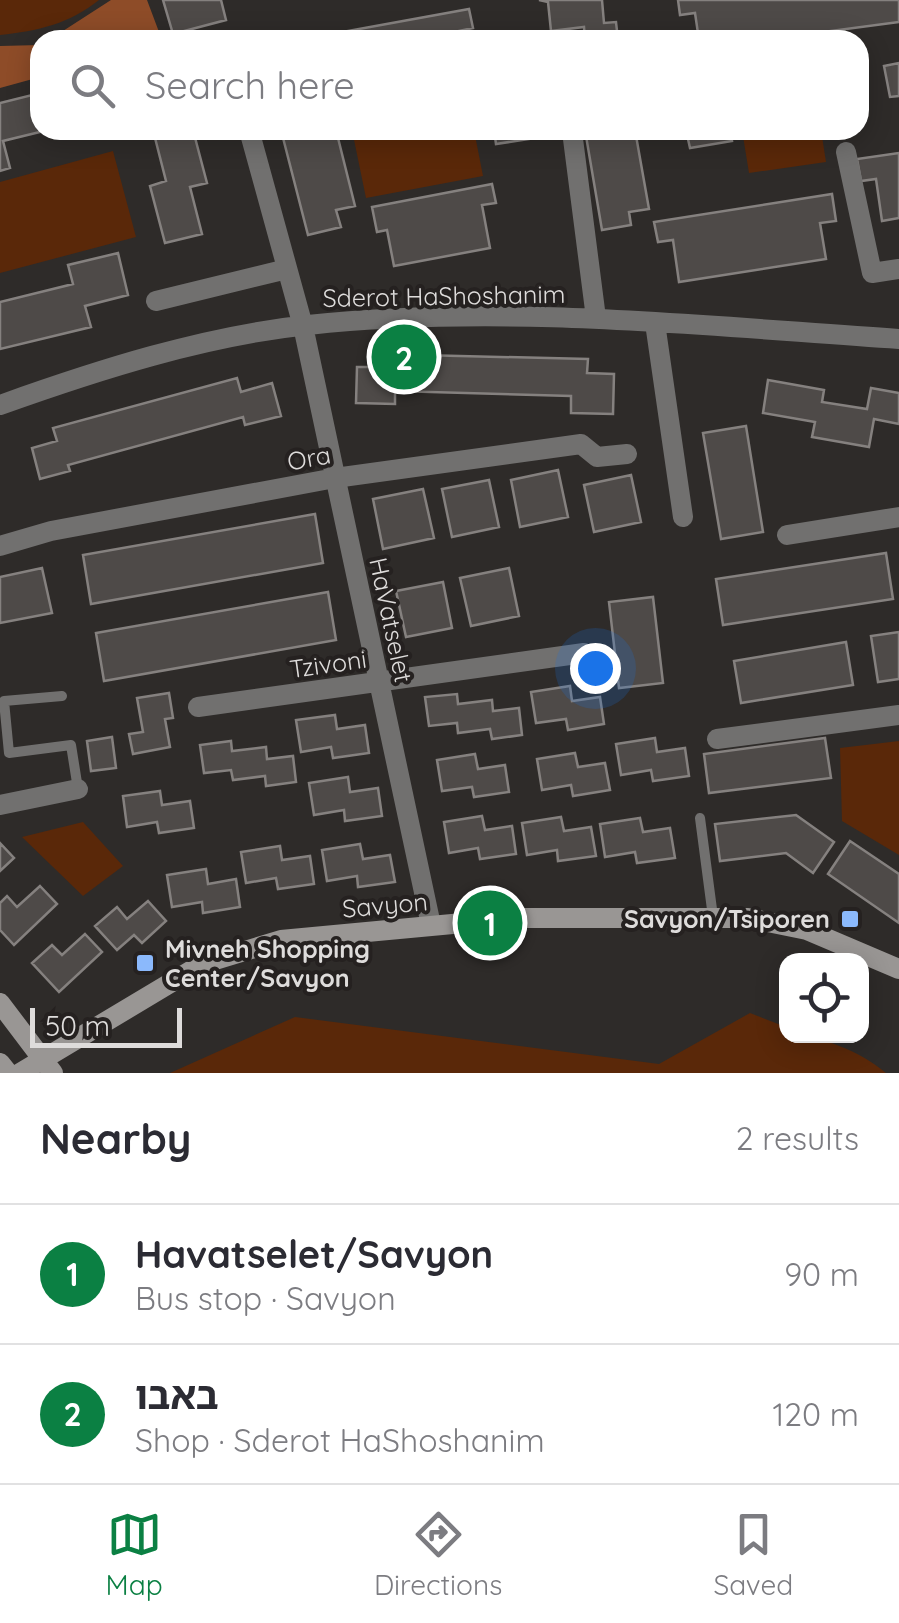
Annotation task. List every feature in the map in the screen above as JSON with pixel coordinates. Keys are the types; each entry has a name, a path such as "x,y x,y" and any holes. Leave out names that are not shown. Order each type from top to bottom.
{"street":[{"name":"HaVatselet","path":"251,140 303,326 431,925"},
{"path":"572,140 596,318"},
{"path":"846,152 872,273 899,269"},
{"path":"156,301 287,269"},
{"name":"Sderot HaShoshanim","path":"0,405 85,374 303,326 373,319 596,318 899,339"},
{"path":"654,323 683,516"},
{"name":"Ora","path":"0,546 51,530 335,478 580,444 597,457 627,454"},
{"path":"787,535 899,517"},
{"name":"Tzivoni","path":"198,707 584,653"},
{"path":"716,739 899,715"},
{"path":"0,804 78,789"},
{"name":"Savyon","path":"20,1073 47,1065 202,964 233,951 281,940 517,918 714,918 806,930 899,969"},
{"path":"0,1003 47,1065"},
{"path":"0,1063 8,1073"}],"lane":[{"path":"62,696 4,701 9,752 71,744 78,789"},
{"path":"700,818 714,918"}],"shaded area":[{"path":"0,0 99,0 52,25 0,35"},
{"path":"111,0 147,0 158,30 64,30"},
{"path":"30,45 30,80 0,88 0,46"},
{"path":"354,140 476,140 483,176 366,198"},
{"path":"744,140 823,140 826,162 749,173"},
{"path":"113,151 136,237 0,273 0,182"},
{"path":"899,741 899,855 842,821 840,748"},
{"path":"83,822 123,866 83,896 22,837"},
{"path":"750,1013 779,1024 779,1043 839,1046 886,1073 170,1073 295,1017 659,1064"}],"building":[{"path":"163,0 221,0 226,20 172,30"},
{"path":"539,0 602,0 604,23 616,22 617,30 551,30 548,2"},
{"path":"678,0 899,0 899,22 839,30 698,30 695,13 680,15"},
{"path":"469,9 473,28 464,30 354,30"},
{"path":"899,63 899,96 890,97 884,66"},
{"path":"30,96 30,134 3,141 10,168 0,171 0,103"},
{"path":"156,140 196,140 207,183 190,187 202,234 165,243 150,186 166,181"},
{"path":"284,140 338,140 355,206 336,210 341,227 308,235"},
{"path":"587,140 637,140 649,209 629,212 631,225 602,230"},
{"path":"688,140 732,141 690,148"},
{"path":"899,153 899,218 882,221 876,179 861,181 857,159"},
{"path":"492,184 496,203 482,205 490,248 394,266 387,230 377,232 372,207"},
{"path":"832,194 836,221 820,223 826,259 679,282 673,240 658,242 654,222"},
{"path":"118,253 128,295 85,306 91,327 0,349 0,302 73,284 68,265"},
{"path":"379,354 588,359 587,373 614,374 613,414 571,413 571,396 395,391 395,404 356,403 357,367 378,367"},
{"path":"237,378 241,392 272,383 281,416 245,425 243,417 68,465 70,471 40,479 32,448 57,441 53,428"},
{"path":"768,380 824,390 822,402 867,409 871,388 899,393 899,424 874,419 869,447 812,437 815,422 763,413"},
{"path":"746,426 763,532 721,539 703,433"},
{"path":"558,470 568,517 520,527 511,480"},
{"path":"631,475 641,522 594,532 584,485"},
{"path":"489,480 499,527 452,537 442,489"},
{"path":"423,489 434,538 383,549 373,499"},
{"path":"315,514 323,563 91,604 83,555"},
{"path":"886,553 893,599 723,625 716,579"},
{"path":"42,568 52,613 0,623 0,577"},
{"path":"509,568 519,616 471,626 460,578"},
{"path":"443,582 452,628 406,637 396,591"},
{"path":"328,592 336,640 104,681 96,633"},
{"path":"653,597 663,683 619,688 609,602"},
{"path":"899,632 899,679 878,682 871,636"},
{"path":"846,642 853,685 741,703 734,661"},
{"path":"570,686 572,701 600,697 604,724 568,730 566,719 536,723 531,692"},
{"path":"169,693 173,718 165,719 170,747 133,754 129,734 143,732 137,698"},
{"path":"457,694 458,704 492,700 493,711 519,708 522,735 492,739 490,729 458,733 457,723 429,726 425,697"},
{"path":"335,715 337,729 365,725 369,753 333,758 331,747 301,752 296,720"},
{"path":"112,737 116,768 91,771 87,741"},
{"path":"655,738 657,752 685,748 689,776 653,781 651,770 621,775 616,744"},
{"path":"825,738 831,778 709,793 704,754"},
{"path":"231,741 232,751 266,747 267,759 293,756 296,782 266,786 265,776 233,780 231,770 204,773 200,745"},
{"path":"575,753 578,767 605,763 610,790 573,796 571,785 542,790 537,759"},
{"path":"475,754 478,769 505,765 509,792 474,797 472,787 442,791 437,760"},
{"path":"348,777 350,792 378,788 382,816 345,821 344,810 314,815 309,783"},
{"path":"160,791 162,805 190,801 194,828 159,833 157,822 127,827 123,796"},
{"path":"796,815 834,842 813,873 786,853 720,861 715,824"},
{"path":"482,816 485,830 512,826 516,854 480,859 478,848 449,853 444,822"},
{"path":"561,817 564,831 591,827 596,856 558,861 557,850 527,855 522,823"},
{"path":"640,818 643,832 670,828 675,858 637,863 635,852 605,857 600,824"},
{"path":"850,841 899,874 899,923 828,874"},
{"path":"0,843 14,858 0,871"},
{"path":"360,844 363,859 390,855 395,882 358,887 357,876 327,881 322,850"},
{"path":"280,846 282,860 310,856 314,884 278,889 276,878 246,883 241,852"},
{"path":"206,869 208,884 236,879 240,907 203,913 202,902 172,907 167,875"},
{"path":"40,886 57,904 14,945 0,930 0,903 7,896 17,907"},
{"path":"148,901 166,921 142,943 134,935 117,950 95,926 117,907 127,919"},
{"path":"85,934 102,952 59,992 32,963 52,945 62,955"}],"place":[{"name":"באבו","path":"404,357"},
{"name":"Savyon/Tsiporen","path":"850,919"},
{"name":"Havatselet/Savyon","path":"490,923"},
{"name":"Mivneh Shopping Center/Savyon","path":"145,963"}]}
